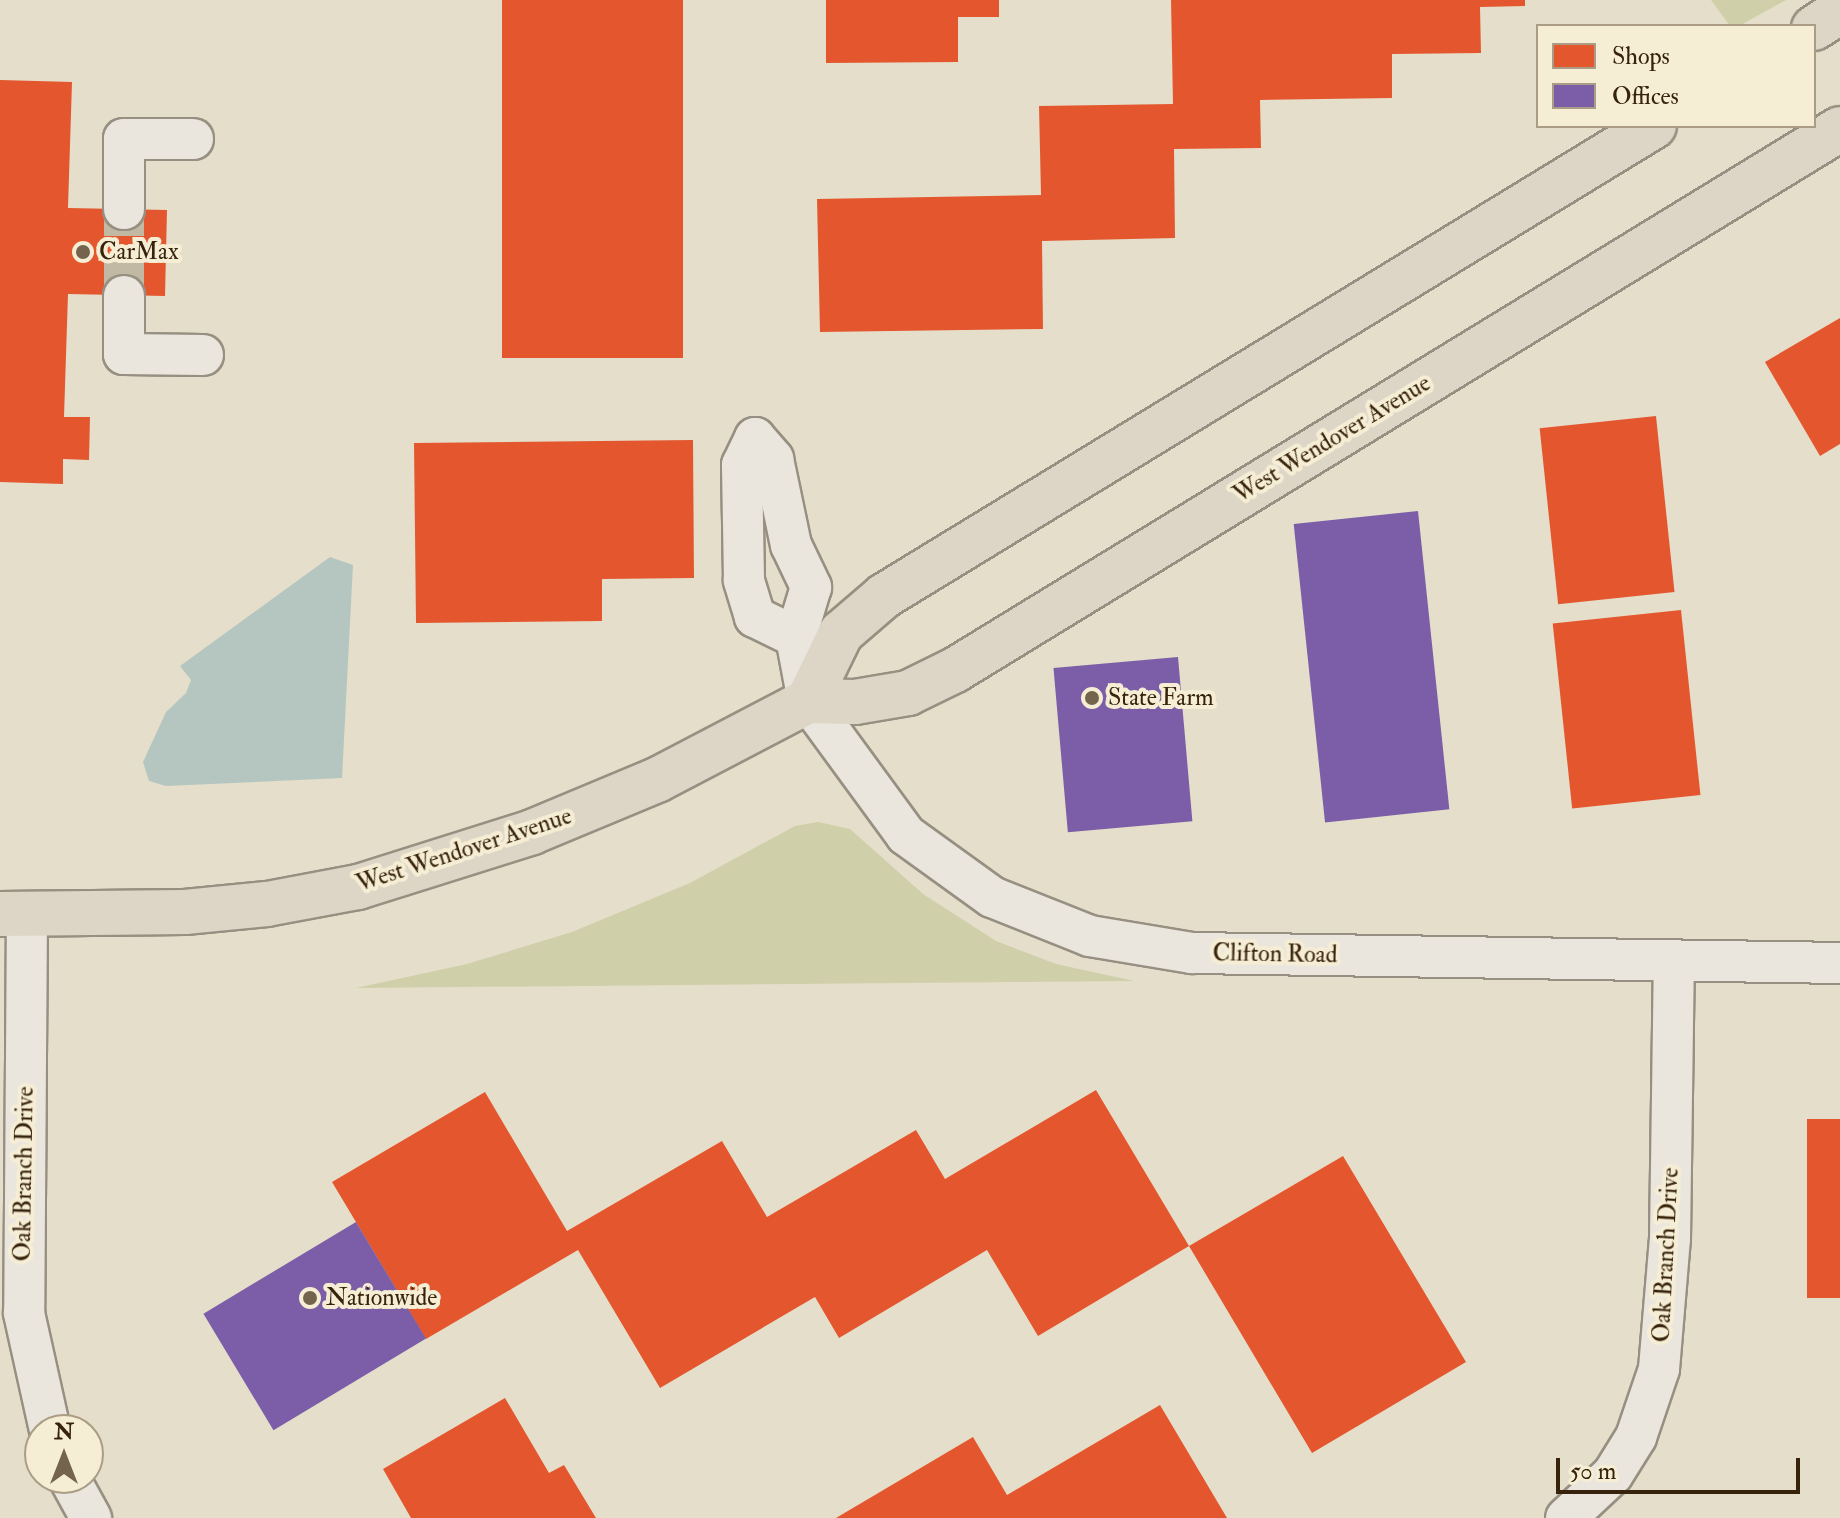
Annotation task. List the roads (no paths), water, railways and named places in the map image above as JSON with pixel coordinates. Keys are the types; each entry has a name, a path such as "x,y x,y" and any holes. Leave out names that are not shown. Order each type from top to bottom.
{"highway":[{"path":"1816,27 1840,12"},
{"path":"808,701 841,633 884,596 1651,128"},
{"name":"West Wendover Avenue","path":"13,914 185,912 267,904 358,887 532,832 657,780 808,701 855,702 908,693 955,670 1840,129"}],"street":[{"path":"124,209 124,139 193,139"},
{"path":"124,296 124,354 203,355"},
{"path":"796,637 808,701"},
{"name":"Clifton Road","path":"808,701 877,799 927,853 992,897 1090,936 1192,953 1840,963"},
{"name":"Oak Branch Drive","path":"13,914 24,1313 46,1414"},
{"name":"Oak Branch Drive","path":"1566,1518 1621,1461 1636,1437 1659,1369 1670,1239 1674,960"},
{"path":"78,1494 91,1518"}],"tunnel":[{"path":"124,209 124,296"}],"place":[{"name":"CarMax","path":"83,252"},
{"name":"State Farm","path":"1092,698"},
{"name":"Nationwide","path":"310,1298"}]}
